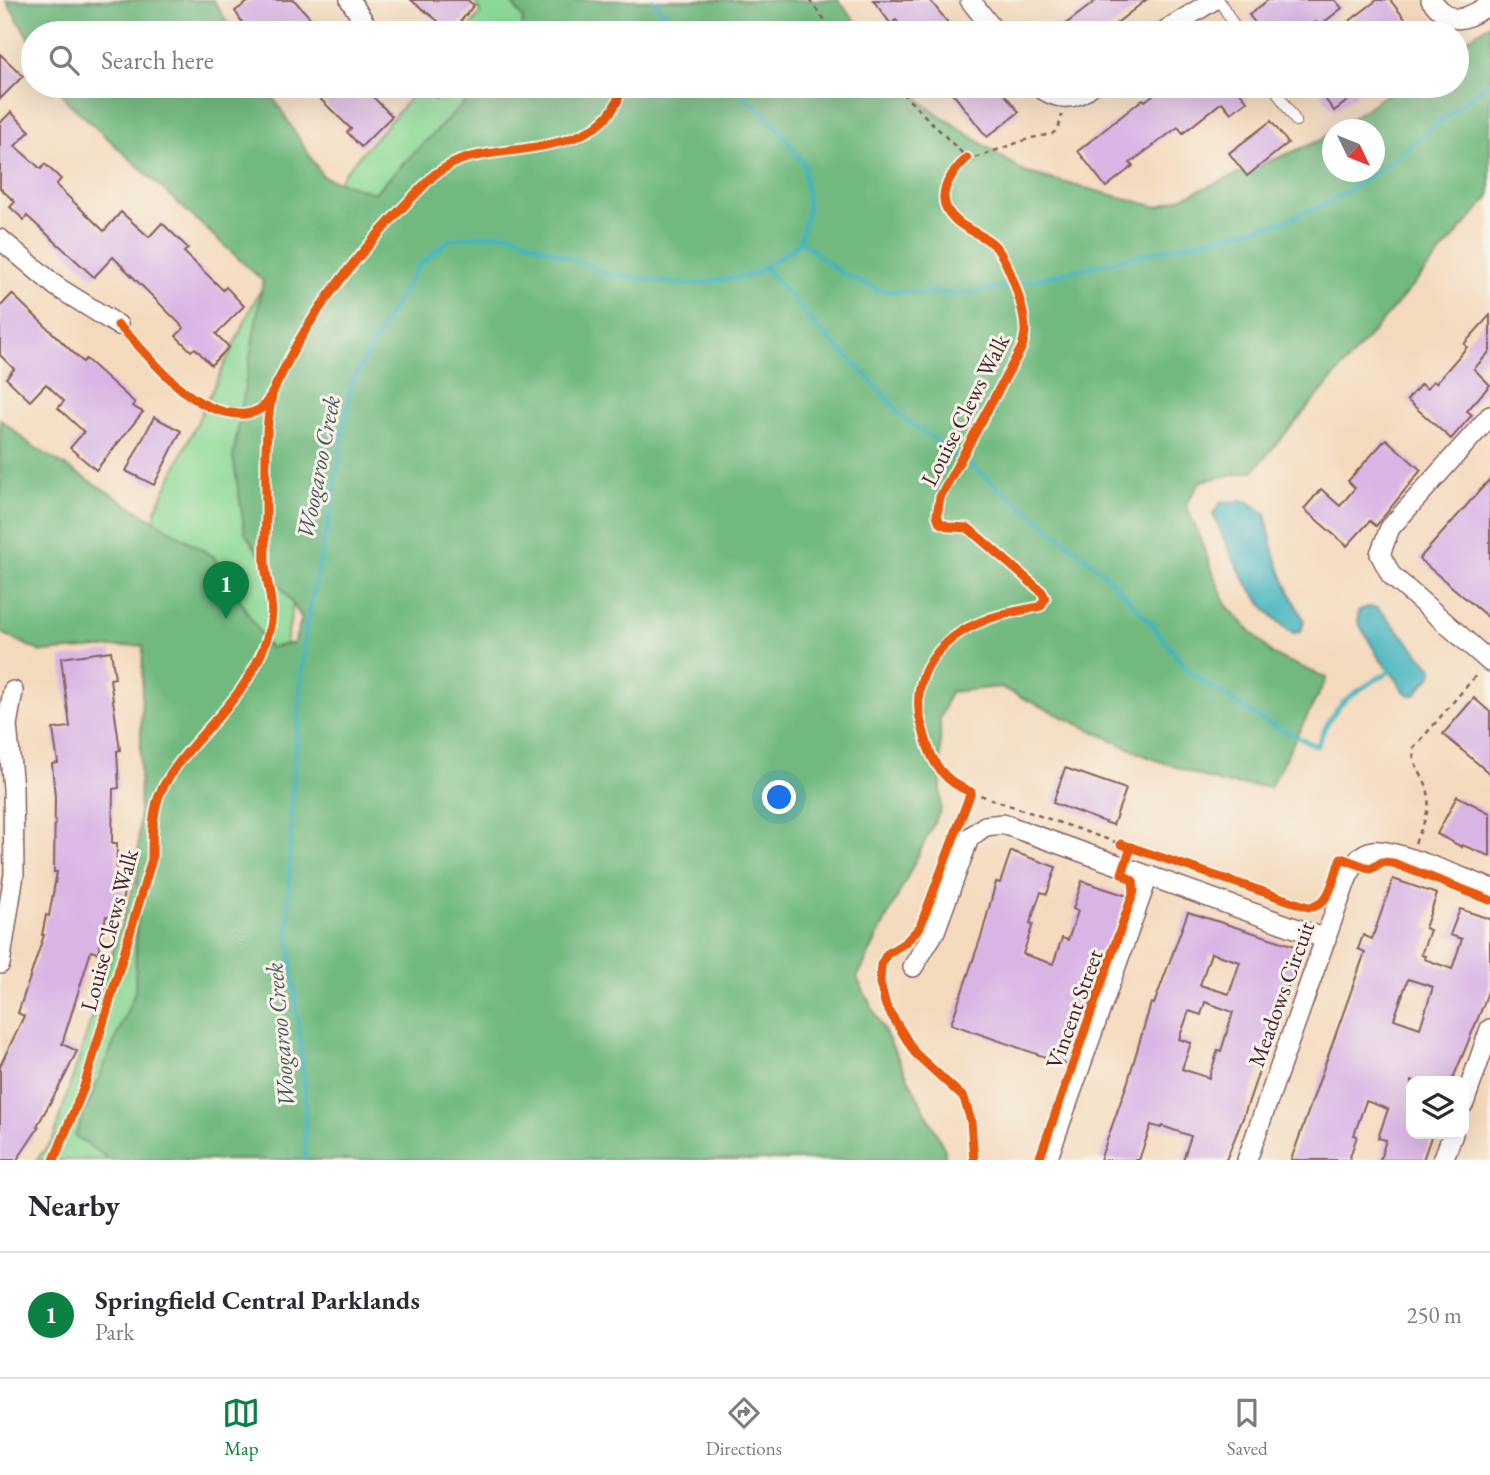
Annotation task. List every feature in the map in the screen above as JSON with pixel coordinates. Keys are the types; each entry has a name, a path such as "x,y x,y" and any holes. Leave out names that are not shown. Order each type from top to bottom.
{"street":[{"path":"350,0 363,21"},
{"path":"970,0 987,21"},
{"path":"1181,21 1217,0"},
{"path":"1431,0 1452,19 1467,17 1490,5"},
{"path":"0,239 57,287 118,325"},
{"path":"1489,661 1391,575 1380,554 1390,528 1490,416"},
{"path":"0,964 14,874 13,788 7,725 12,691"},
{"path":"913,967 935,931 969,838 985,826 1003,824 1326,939"},
{"name":"Meadows Circuit","path":"1247,1160 1355,862 1370,851 1389,852 1490,888"},
{"name":"Vincent Street","path":"1047,1160 1148,876"},
{"path":"1469,1089 1490,1029"},
{"path":"1443,1160 1451,1139"}],"lane":[{"path":"1217,0 1231,21"},
{"path":"1281,98 1296,121"}],"path":[{"path":"809,0 826,21"},
{"path":"906,98 964,161 1031,138 1052,134 1062,121 1064,98"},
{"path":"1408,859 1428,814 1426,783 1413,759 1413,750 1489,661"},
{"path":"960,788 1131,848 1124,867"},
{"path":"967,804 971,792"}],"green space":[{"path":"6,0 213,0 226,21 21,21 21,25"},
{"path":"474,0 622,0 640,21 475,21 481,13"},
{"path":"510,0 838,0 855,21 523,21"},
{"path":"1490,24 1490,196 1253,471 1201,481 1186,504 1226,605 1273,655 1327,678 1270,787 1221,783 1148,757 1000,687 950,692 940,719 941,809 857,978 945,1150 945,1160 110,1160 75,1136 135,992 143,645 41,652 0,632 0,419 31,445 214,557 269,648 294,643 302,618 245,533 233,457 263,281 65,98 274,98 323,177 374,193 469,98 919,98 925,105 1024,172 1158,207 1322,139 1322,182 1385,182 1385,119 1350,119 1381,98 1469,98 1469,38"},
{"path":"410,98 682,98 309,518 252,828 278,1160 36,1160 52,1142 140,867 166,720 155,511 257,296 345,172"}],"water":[{"path":"1247,501 1266,514 1280,569 1304,620 1301,632 1292,633 1254,594 1236,564 1213,514 1221,502"},
{"path":"1368,607 1378,608 1433,669 1415,695 1409,695 1403,690 1379,658 1358,622 1358,611"}],"building":[{"path":"251,0 294,0 313,21 241,21 235,11"},
{"path":"411,0 467,0 474,5 461,21 438,21"},
{"path":"873,0 930,0 947,21 896,20 889,21"},
{"path":"1097,0 1146,0 1119,21 1070,21"},
{"path":"1268,0 1335,0 1342,8 1325,21 1254,21 1249,15"},
{"path":"1377,0 1390,0 1407,21 1350,21"},
{"path":"0,54 21,74 21,78 0,99"},
{"path":"319,98 374,98 392,116 361,147 347,132 351,129"},
{"path":"956,98 1008,98 1019,112 987,137"},
{"path":"1149,98 1245,98 1247,101 1231,113 1222,102 1183,133 1178,127 1130,163 1133,166 1106,187 1078,151 1143,99 1145,101"},
{"path":"1325,98 1351,98 1334,111"},
{"path":"11,112 30,131 15,146 41,169 45,164 61,179 56,185 104,231 121,212 149,237 162,223 188,248 184,252 223,290 226,287 244,306 216,334 229,347 211,365 195,348 191,351 176,336 184,328 113,257 94,277 27,216 24,220 10,207 15,202 0,188 0,123"},
{"path":"1271,121 1288,143 1247,176 1229,153"},
{"path":"12,294 83,362 86,359 135,403 132,406 143,412 96,470 70,448 84,432 58,408 64,401 46,384 30,401 6,378 14,369 0,355 0,307"},
{"path":"1490,315 1490,351 1474,369 1490,385 1467,411 1472,415 1451,439 1407,400 1421,384 1427,389 1433,381 1436,383 1467,347 1464,344"},
{"path":"154,417 181,431 154,485 126,471"},
{"path":"1386,439 1421,470 1376,526 1370,521 1347,546 1304,509 1321,489 1340,506 1355,488 1348,481"},
{"path":"1490,479 1490,619 1419,559"},
{"path":"111,651 115,678 110,679 120,750 117,751 119,788 113,789 112,843 117,843 116,889 124,891 119,919 106,916 98,953 91,951 62,1044 77,1051 64,1078 37,1126 39,1127 17,1160 0,1160 0,1066 24,1016 18,1013 44,935 57,872 54,872 55,797 52,764 58,763 53,729 70,727 61,658"},
{"path":"1474,698 1490,712 1490,774 1443,734"},
{"path":"1065,768 1126,789 1113,825 1053,803"},
{"path":"1457,796 1490,813 1490,856 1462,847 1437,834"},
{"path":"1011,851 1056,867 1047,894 1041,892 1023,954 1053,964 1062,938 1068,940 1078,911 1073,909 1082,881 1127,896 1068,1065 951,1024 982,934 996,882 1000,883"},
{"path":"1393,879 1437,894 1425,928 1430,930 1421,955 1425,956 1424,959 1452,969 1462,939 1450,935 1460,909 1490,919 1490,985 1454,1076 1406,1076 1406,1139 1430,1139 1423,1160 1380,1160 1386,1140 1378,1138 1388,1109 1366,1101 1354,1135 1357,1136 1349,1160 1291,1160 1365,952 1358,949 1363,935 1372,939","holes":["1408,979 1433,987 1420,1028 1394,1019"]},
{"path":"1188,912 1301,948 1226,1160 1183,1160 1191,1136 1151,1125 1139,1160 1100,1160 1128,1081 1151,1003 1154,1004","holes":["1211,953 1240,962 1229,994 1200,985","1205,1002 1233,1012 1209,1078 1182,1069 1191,1043 1179,1039 1189,1011 1201,1015"]}],"waterway":[{"name":"Woogaroo Creek","path":"653,0 672,21"},
{"path":"1024,282 1279,223 1329,203 1382,168 1490,82"},
{"name":"Woogaroo Creek","path":"305,1160 305,1089 288,928 292,798 305,631 331,510 351,385 419,265 451,239 508,233 608,274 689,285 752,275 791,250 800,241 808,209 804,164 777,127 747,98"},
{"path":"800,241 841,273 881,291 966,294 1008,286"},
{"path":"765,267 812,322 869,378 905,419 955,454"},
{"path":"968,463 1106,575 1151,623 1185,667 1263,721 1317,746 1337,709 1364,687 1390,671"}],"cycle path":[{"name":"Louise Clews Walk","path":"54,1160 84,1087 152,859 153,822 159,795 175,768 245,683 257,663 270,629 272,610 265,557 269,409 273,392 297,344 350,267 434,175 467,158 535,147 581,135 599,124 614,108 618,98"},
{"name":"Louise Clews Walk","path":"967,158 954,172 945,188 945,205 958,222 990,242 1000,252 1019,298 1025,333 1022,347 940,497 937,515 940,523 950,527 968,528 1042,592 1045,598 1041,606 997,616 969,627 945,644 927,667 919,694 919,710 928,747 941,771 954,783 971,792 920,927 906,942 887,954 881,965 880,983 886,1006 915,1053 964,1098 971,1121 974,1160"},
{"path":"118,325 186,393 220,411 239,414 259,410 273,392"},
{"path":"1121,844 1308,907 1315,906 1326,897 1341,858 1371,869 1382,862 1393,863 1490,900"},
{"path":"1039,1160 1134,891 1133,881 1122,874 1131,847"}],"place":[{"name":"Springfield Central Parklands","path":"226,619"}]}
